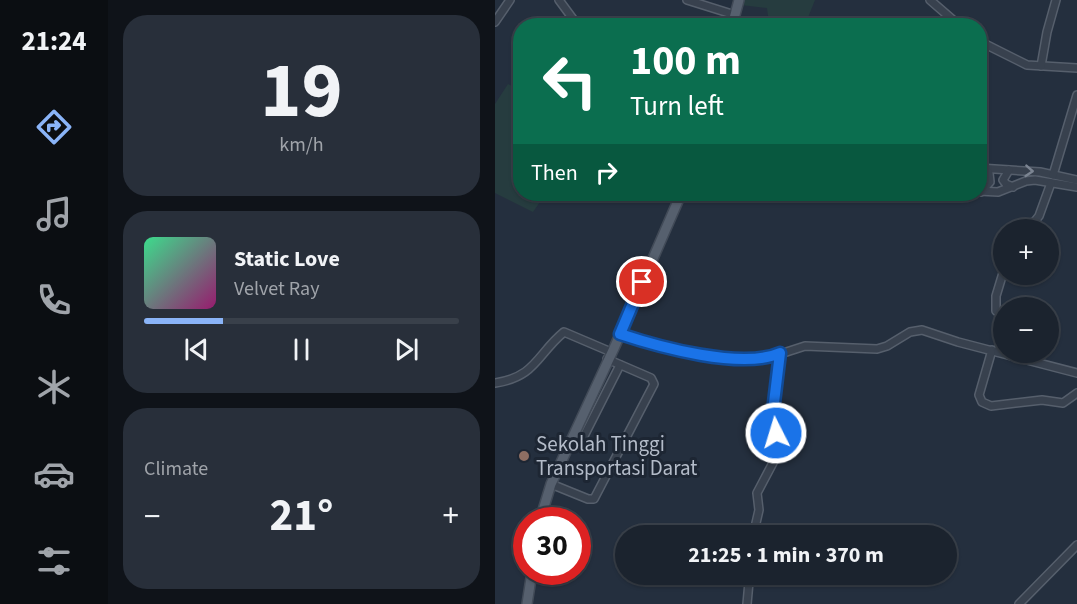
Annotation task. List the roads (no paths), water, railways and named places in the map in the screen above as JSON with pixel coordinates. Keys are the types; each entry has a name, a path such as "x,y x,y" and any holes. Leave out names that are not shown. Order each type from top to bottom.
{"main road":[{"path":"734,18 739,0"},
{"path":"544,507 551,484 678,201"},
{"path":"527,604 530,585"}],"street":[{"path":"495,22 510,0"},
{"path":"559,0 572,18"},
{"path":"687,0 735,15"},
{"path":"930,0 951,18"},
{"path":"1041,66 1056,0"},
{"path":"987,45 1027,65 1077,68"},
{"path":"1035,219 1039,216 1048,191 1077,95"},
{"path":"987,168 1040,172 1052,179 1077,187"},
{"path":"1009,170 1003,180 1013,187"},
{"path":"987,172 990,182 987,185"},
{"path":"1035,180 1048,191"},
{"path":"987,191 998,192 1026,181 1077,180"},
{"path":"620,334 703,356 758,359 805,346 877,349 915,330 935,333 958,342 993,351"},
{"path":"495,383 510,380 534,367 564,332 609,356 620,365 651,378 654,384 598,495 594,499 588,499 551,484"},
{"path":"756,525 759,510 757,493 775,459 776,433 773,411 780,353"},
{"path":"993,356 979,395 982,402 991,406 1042,400 1063,403 1077,393"},
{"path":"1040,363 1077,373"},
{"path":"583,438 620,365"},
{"path":"1019,604 1077,545"},
{"path":"747,604 749,585"}],"place":[{"name":"Sekolah Tinggi Transportasi Darat","path":"524,456"}]}
